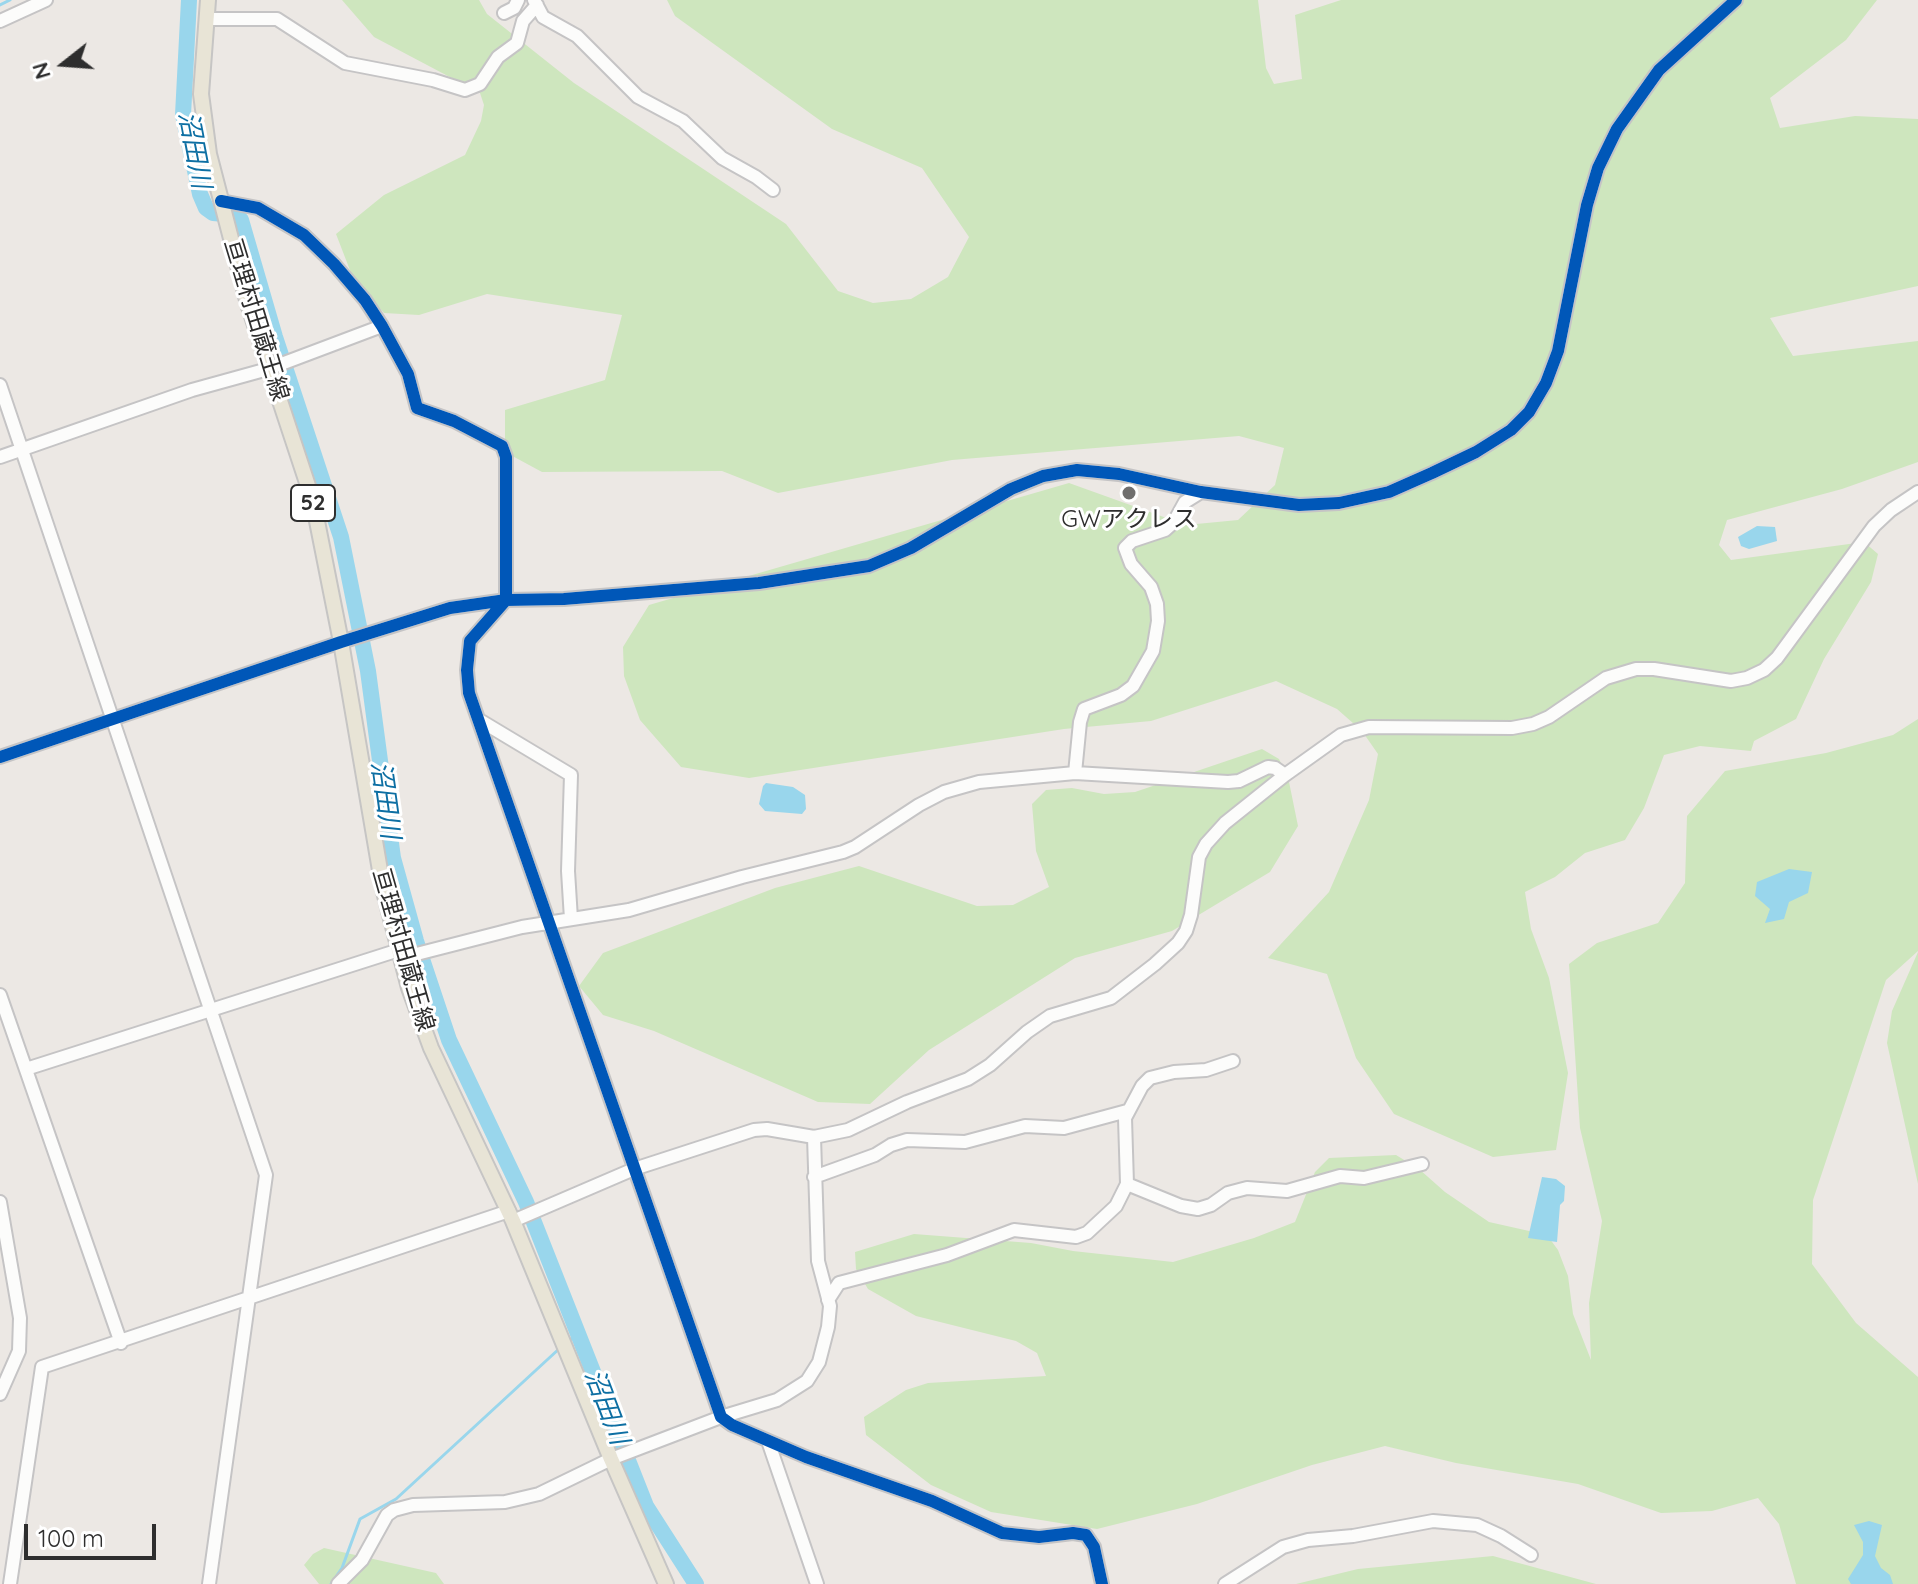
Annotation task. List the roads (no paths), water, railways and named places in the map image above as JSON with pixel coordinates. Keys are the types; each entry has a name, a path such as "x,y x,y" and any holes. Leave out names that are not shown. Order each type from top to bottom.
{"main road":[{"name":"亘理村田蔵王線","path":"208,0 201,94 203,122 268,369 313,501 341,642 371,821 400,954 431,1048 511,1216 666,1584"}],"street":[{"path":"0,21 46,0"},
{"path":"504,13 514,8 518,0"},
{"path":"0,757 450,608 506,600 714,588 869,566 911,548 1011,489 1043,476 1077,470 1119,474 1201,492 1299,505 1339,503 1389,492 1476,452 1511,430 1529,412 1546,383 1558,351 1587,205 1598,168 1617,129 1659,70 1736,0"},
{"path":"206,19 277,19 345,63 446,83 465,90 480,84 498,57 517,43 523,21 535,2 543,17 577,36 638,97 683,121 722,158 773,190"},
{"path":"224,211 258,208 304,235 365,300 382,326 408,374 417,408 454,421 502,446 507,472 506,600 470,641 469,693 721,1417 768,1441 894,1490 932,1501 1002,1533 1039,1537 1073,1533 1086,1535 1094,1547 1102,1584"},
{"path":"0,457 192,390 268,369 382,326"},
{"path":"0,385 266,1175 209,1584"},
{"path":"1075,773 1084,709 1121,695 1133,686 1153,651 1158,621 1157,604 1151,587 1131,564 1125,548 1132,541 1165,530 1174,522 1185,502 1201,492"},
{"path":"10,1584 42,1367 248,1298 511,1216 634,1169 754,1130 767,1129 814,1137 848,1130 907,1102 968,1079 1050,1016 1111,998 1178,943 1191,915 1199,857 1206,844 1225,823 1341,735 1369,727 1512,728 1533,724 1549,717 1606,678 1636,669 1654,669 1715,680 1747,678 1764,670 1777,658 1874,526 1918,492"},
{"path":"479,720 571,775 568,871 571,919"},
{"path":"26,1069 210,1009 400,954 498,932 629,910 843,852 931,799 979,782 1075,773 1228,782 1239,781 1268,767 1285,775"},
{"path":"0,995 121,1343"},
{"path":"828,1300 839,1283 947,1255 1014,1230 1076,1237 1087,1233 1116,1206 1127,1184 1127,1111 1142,1086 1150,1078 1174,1072 1206,1070 1233,1061"},
{"path":"814,1177 907,1140 965,1142 1025,1126 1064,1128 1127,1111"},
{"path":"338,1584 362,1560 387,1515 394,1510 413,1505 505,1502 539,1494 611,1459 721,1417 777,1400 807,1381 819,1362 828,1327 828,1300 818,1261 814,1137"},
{"path":"1127,1184 1181,1206 1198,1209 1211,1205 1228,1193 1247,1188 1287,1191 1340,1176 1364,1178 1422,1164"},
{"path":"0,1202 20,1318 19,1351 0,1394"},
{"path":"768,1441 817,1584"},
{"path":"1225,1584 1283,1547 1308,1540 1353,1536 1433,1521 1477,1525 1531,1555"}],"water":[{"path":"1757,526 1775,527 1777,541 1749,549 1741,546 1738,537"},
{"path":"766,783 793,787 805,795 806,809 802,814 765,811 759,804"},
{"path":"1789,869 1812,872 1808,893 1789,902 1784,919 1765,923 1770,909 1755,896 1757,882"},
{"path":"1542,1177 1556,1179 1565,1186 1557,1242 1528,1238"},
{"path":"1869,1521 1882,1525 1875,1556 1893,1584 1851,1584 1848,1579 1863,1555 1863,1542 1854,1525"}],"waterway":[{"path":"0,5 10,0"},
{"name":"沼田川","path":"189,0 183,115 200,194 206,208 213,213 235,215 241,220 275,337 341,537 368,671 393,858 416,941 449,1040 526,1202 646,1506 696,1584"},
{"path":"569,1341 577,1334"},
{"path":"331,1584 342,1568 360,1519 396,1499 560,1348"}],"place":[{"name":"GWアクレス","path":"1129,493"}]}
